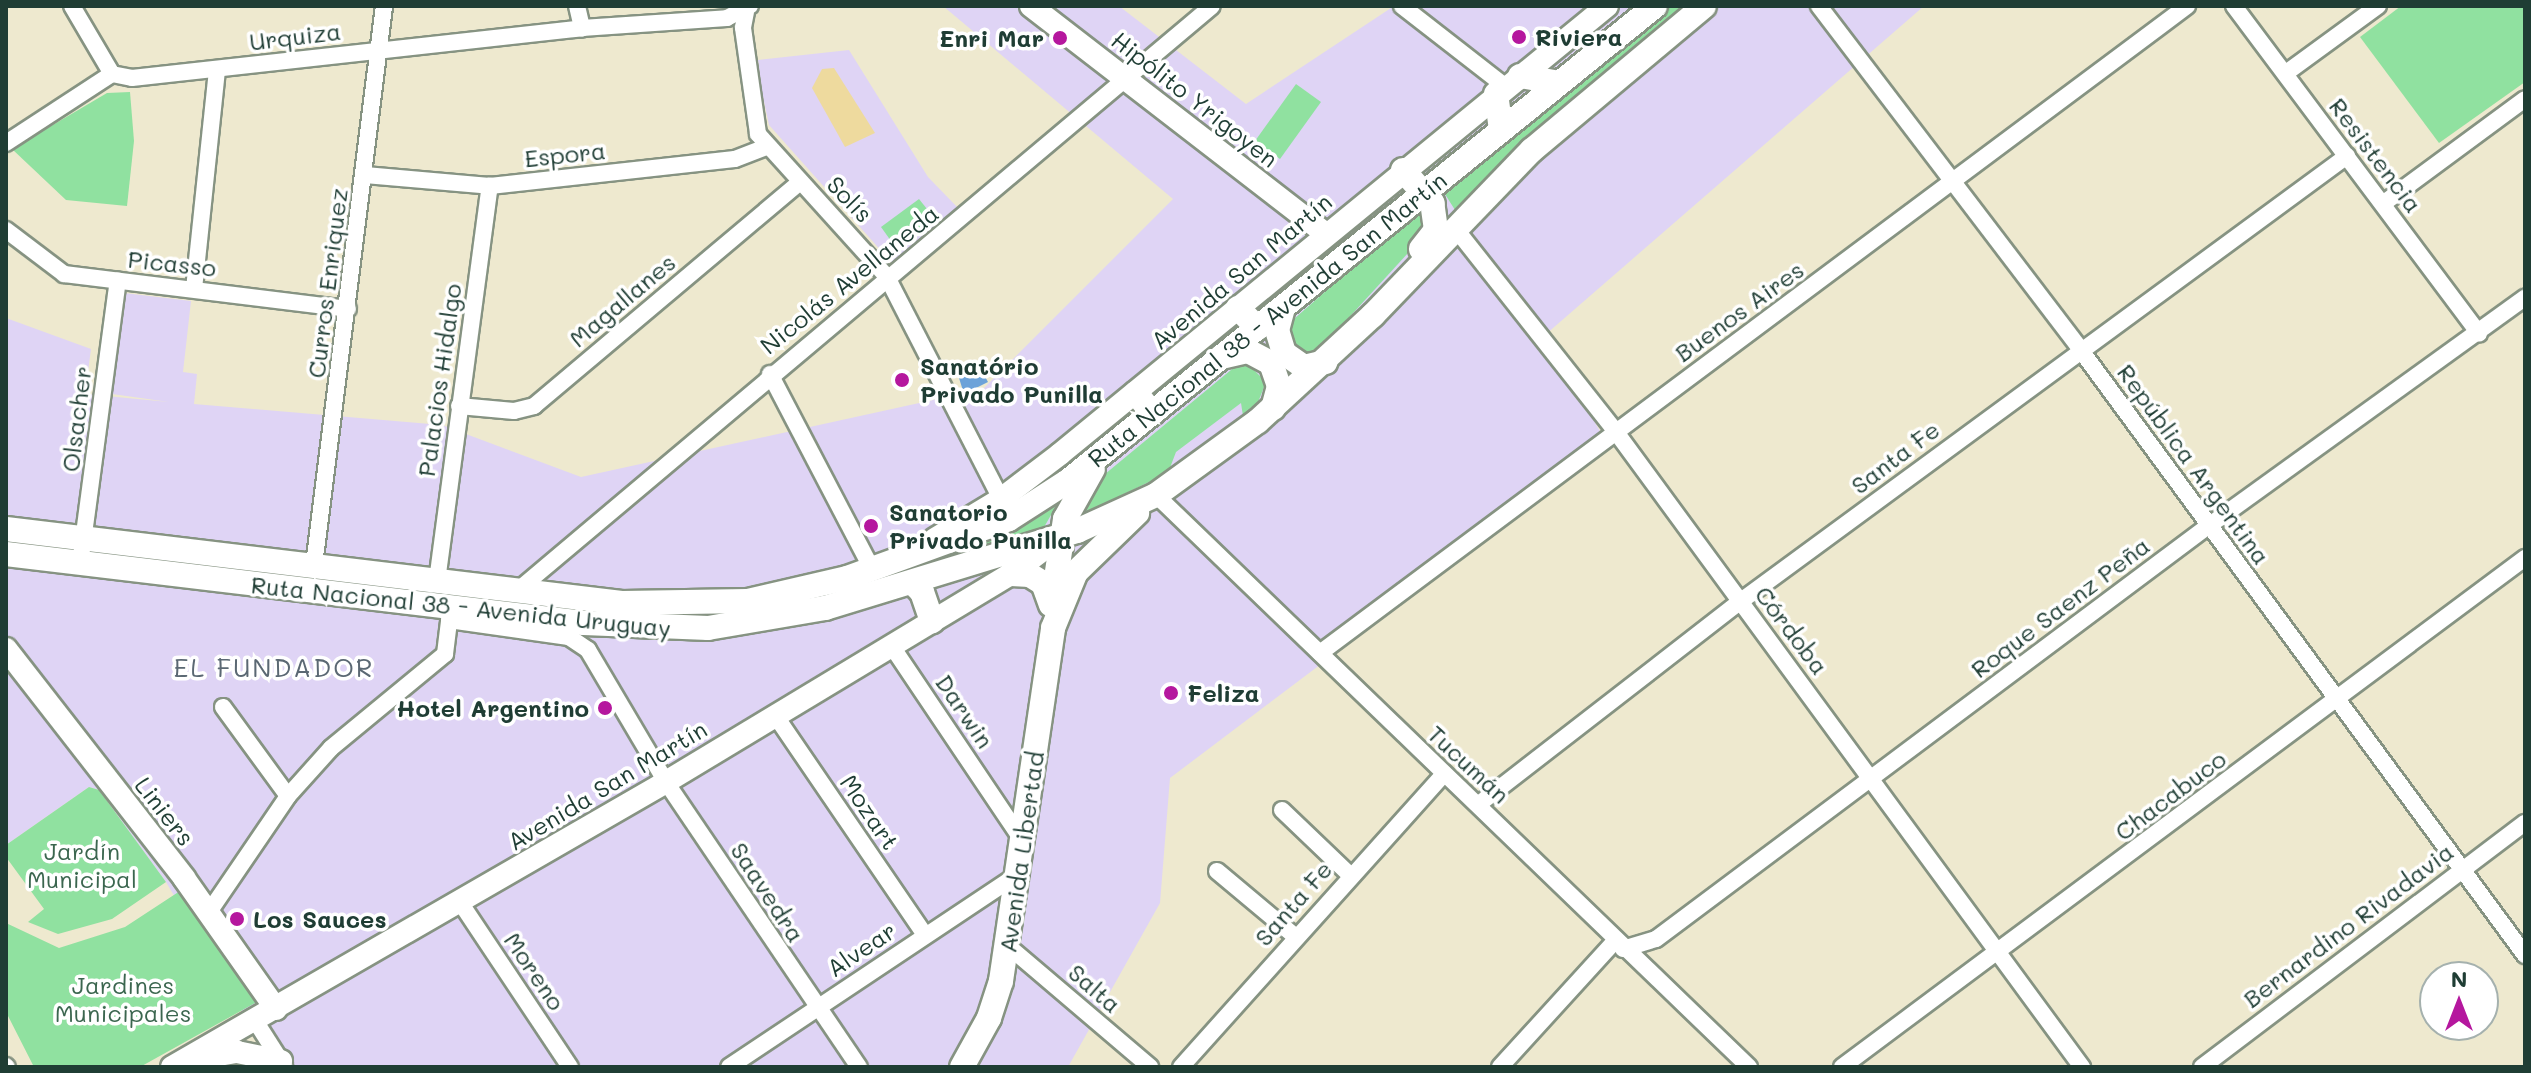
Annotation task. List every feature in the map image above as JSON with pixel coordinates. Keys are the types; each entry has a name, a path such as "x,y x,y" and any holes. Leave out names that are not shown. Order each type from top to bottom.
{"main road":[{"name":"Hipólito Yrigoyen","path":"1031,6 1326,234"},
{"name":"Avenida San Martín","path":"898,561 1001,499 1136,393 1403,170 1607,6"},
{"name":"Ruta Nacional 38 - Avenida San Martín","path":"847,578 1009,519 1117,440 1428,197 1501,130 1655,6"},
{"name":"Ruta Nacional 38 - Avenida San Martín","path":"912,582 1061,536 1156,495 1273,408 1325,362 1532,150 1704,6"},
{"path":"1501,130 1507,86 1558,83"},
{"path":"1403,170 1455,228"},
{"path":"1373,315 1390,282 1436,230 1438,215 1428,197"},
{"path":"1238,308 1257,328"},
{"path":"1283,308 1277,330 1284,353 1304,367 1325,362"},
{"path":"1220,358 1248,351 1271,363 1279,386 1273,408"},
{"path":"1136,393 1152,413"},
{"name":"Avenida Libertad","path":"962,1067 989,1018 1008,946 1024,844 1061,536 1082,482 1117,440"},
{"name":"Avenida Libertad","path":"1052,617 1076,572 1156,495"},
{"name":"Ruta Nacional 38 - Avenida Uruguay","path":"8,529 517,591 702,605 785,595 847,578"},
{"name":"Avenida San Martín","path":"177,1065 666,782 1011,574 1061,536"},
{"name":"Ruta Nacional 38 - Avenida Uruguay","path":"7,555 584,623 708,628 786,618 912,582"},
{"path":"193,577 232,570 303,579 310,577 314,565"},
{"path":"1011,574 1030,575 1043,583 1052,617"},
{"path":"912,582 922,592 932,621"},
{"path":"389,601 426,593 492,601 517,591"},
{"path":"355,598 363,606 449,620"},
{"name":"Liniers","path":"6,649 209,912 276,1009"},
{"path":"177,1065 237,1052 283,1064"}],"street":[{"path":"6,143 112,74 72,6"},
{"name":"Curros Enriquez","path":"314,565 384,6"},
{"path":"577,6 582,28"},
{"name":"Nicolás Avellaneda","path":"517,591 770,374 1212,6"},
{"path":"1402,6 1507,86"},
{"name":"República Argentina","path":"1819,6 2080,349 2207,527 2464,867 2525,955"},
{"name":"Buenos Aires","path":"1320,653 2187,6"},
{"name":"Resistencia","path":"2234,6 2479,333"},
{"path":"2286,73 2378,6"},
{"name":"Urquiza","path":"112,74 132,78 217,70 748,9"},
{"name":"Solís","path":"748,9 743,28 755,123 767,147 887,277 1001,499"},
{"path":"194,289 217,70"},
{"path":"2384,203 2525,99"},
{"name":"Espora","path":"365,175 490,186 735,159 767,147"},
{"name":"Santa Fe","path":"1479,804 1741,601 2080,349 2347,156"},
{"name":"Magallanes","path":"459,406 514,411 534,406 800,182"},
{"name":"Palacios Hidalgo","path":"437,581 490,186"},
{"name":"Córdoba","path":"1455,228 1616,432 2000,951 2082,1067"},
{"name":"Picasso","path":"6,230 64,274 348,309"},
{"name":"Olsacher","path":"80,564 118,281"},
{"name":"Roque Saenz Peña","path":"1500,1067 1619,945 1656,939 2207,527 2525,298"},
{"path":"770,374 872,569"},
{"name":"Tucumán","path":"1156,495 1444,774 1479,804 1619,945 1749,1067"},
{"name":"Chacabuco","path":"1842,1067 2525,558"},
{"path":"209,912 288,796 331,748 445,654 449,620"},
{"name":"Saavedra","path":"449,620 578,641 588,650 666,782 815,1008 859,1067"},
{"name":"Darwin","path":"891,645 1024,844"},
{"path":"223,707 288,796"},
{"name":"Mozart","path":"775,715 925,935"},
{"name":"Santa Fe","path":"1181,1067 1350,875 1444,774"},
{"path":"1282,810 1350,875"},
{"name":"Bernardino Rivadavia","path":"2202,1067 2525,823"},
{"path":"1217,871 1296,937"},
{"name":"Alvear","path":"729,1067 1020,873"},
{"name":"Moreno","path":"460,902 570,1067"},
{"name":"Salta","path":"1008,946 1150,1067"},
{"path":"256,1022 283,1064"}],"shaded area":[{"path":"943,6 1119,6 1246,104 1394,6 1924,6 1545,335 1609,447 1170,778 1160,903 1068,1067 236,1067 265,1050 166,882 99,790 89,787 6,845 6,318 91,349 85,394 169,402 112,394 124,293 191,301 183,372 197,374 194,404 442,425 581,477 983,389 1173,199"},
{"path":"849,50 928,177 959,209 892,263 769,125 762,92 758,60"}],"green space":[{"path":"1670,6 1688,6 1499,164 1455,210 1443,191"},
{"path":"2401,6 2525,6 2525,82 2439,143 2360,37"},
{"path":"1296,84 1321,102 1280,159 1255,141"},
{"path":"130,92 134,141 127,206 66,200 12,149 107,93"},
{"path":"919,199 935,219 896,248 881,227"},
{"path":"1415,213 1422,213 1430,229 1312,358 1298,357 1287,325"},
{"path":"1247,363 1266,382 1257,405 1243,416 1241,403 1176,452 1168,473 1078,516 1099,479 1237,365"},
{"path":"1059,501 1043,529 886,583 707,621 510,606 511,601 669,616 746,611 884,578 991,538"},
{"name":"Jardín Municipal","path":"89,787 99,790 166,882 112,919 58,934 28,922 44,909 6,857 6,845"},
{"name":"Jardines Municipales","path":"183,889 257,1002 140,1067 34,1067 6,1012 6,923 59,948 125,927"}],"sand":[{"path":"834,68 875,133 845,147 812,88 822,69"}],"water":[{"path":"981,369 988,382 964,394 959,378"}],"place":[{"name":"Riviera","path":"1519,37"},
{"name":"Enri Mar","path":"1060,38"},
{"name":"Sanatório Privado Punilla","path":"902,380"},
{"name":"Sanatorio Privado Punilla","path":"871,526"},
{"name":"Feliza","path":"1171,693"},
{"name":"Hotel Argentino","path":"605,708"},
{"name":"Los Sauces","path":"237,919"}],"district":[{"name":"EL FUNDADOR","path":"274,668"}]}
